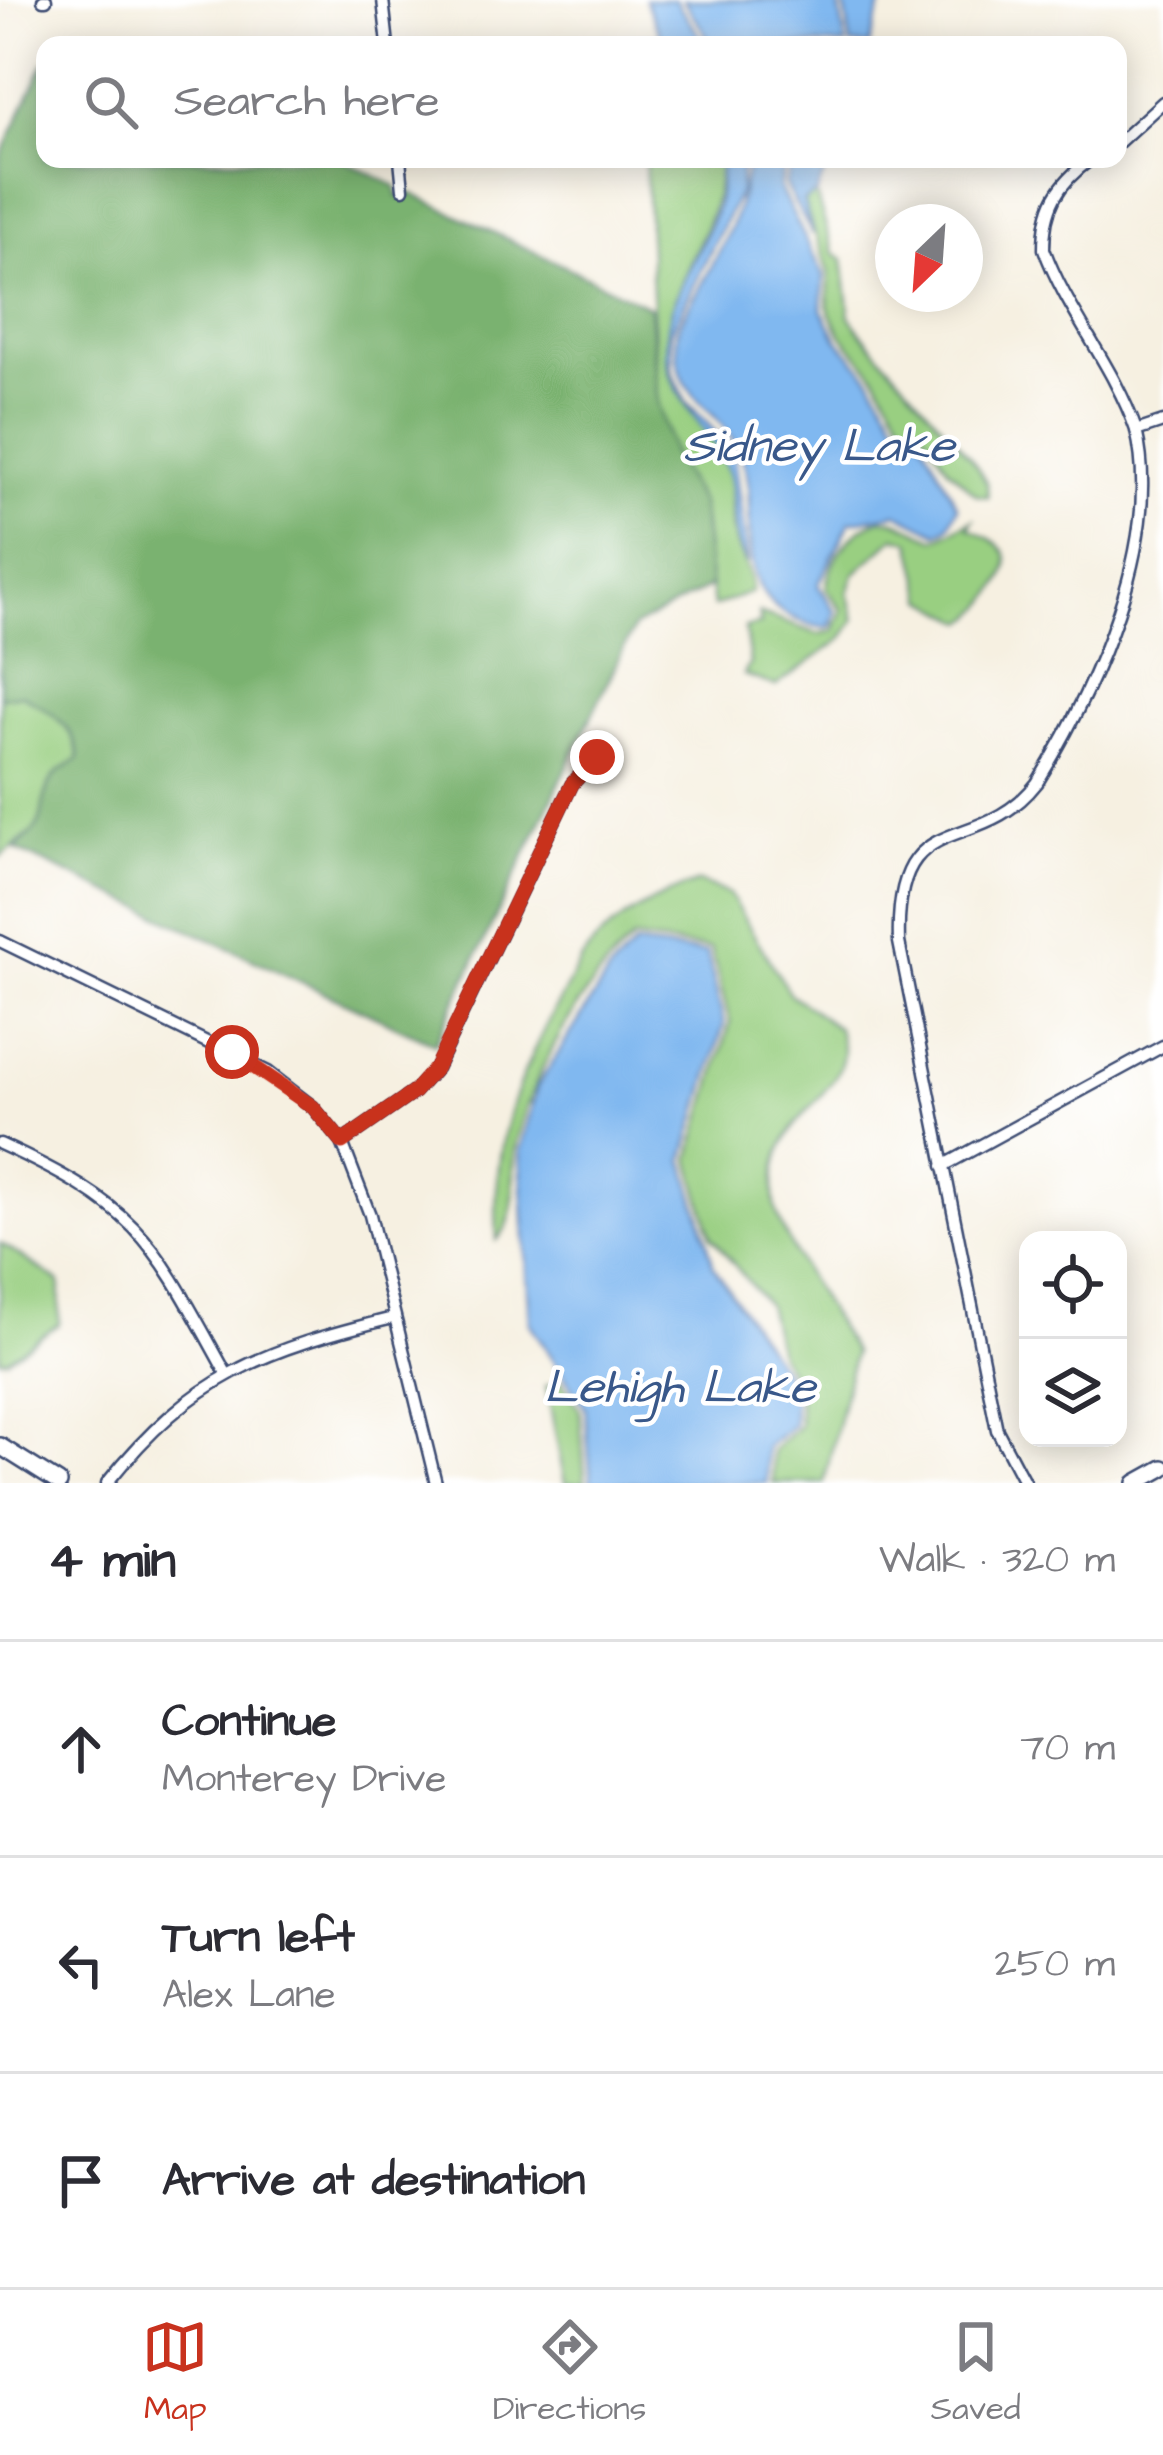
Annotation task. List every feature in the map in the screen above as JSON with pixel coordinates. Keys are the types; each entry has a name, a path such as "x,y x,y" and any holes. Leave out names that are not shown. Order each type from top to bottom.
{"street":[{"path":"383,0 387,36"},
{"path":"1127,134 1163,102"},
{"path":"401,168 403,189"},
{"path":"1025,1483 997,1430 899,942 898,904 907,869 928,845 1023,802 1052,758 1129,596 1144,545 1148,502 1136,430 1044,249 1044,222 1053,196 1082,168"},
{"path":"1136,430 1163,422"},
{"path":"342,1142 414,1092 436,1067 572,784 597,757"},
{"path":"0,941 268,1072 313,1107 342,1142 370,1215 436,1483"},
{"path":"943,1166 1163,1046"},
{"path":"0,1144 88,1187 143,1232 226,1373"},
{"path":"106,1483 176,1405 226,1373 302,1340 394,1318"},
{"path":"0,1446 59,1483"},
{"path":"1136,1483 1163,1468"}],"green space":[{"path":"36,80 36,168 359,168 396,186 398,197 411,193 650,307 658,403 674,458 701,503 711,586 634,627 435,1044 15,849 39,823 53,778 79,758 72,736 50,713 21,694 0,697 0,158"},
{"path":"645,168 719,168 712,209 674,303 667,353 676,387 715,445 729,476 733,532 751,583 752,592 713,607 701,504 674,458 658,403"},
{"path":"816,194 834,253 843,259 850,316 971,458 987,483 988,497 977,495 948,468 926,434 902,420 876,376 841,335 828,308 829,272 803,201"},
{"path":"881,519 936,539 973,520 969,528 992,540 1005,554 1002,581 966,622 925,599 911,541 895,537 854,574 848,593 855,620 842,639 776,686 744,675 750,663 745,628 761,624 759,613 818,634 834,631 842,610 826,588 832,565 852,537"},
{"path":"21,693 66,728 79,759 45,808 44,823 0,857 0,697"},
{"path":"699,882 729,894 790,994 838,1028 842,1045 837,1072 790,1132 775,1175 775,1204 786,1237 854,1353 824,1483 773,1483 772,1450 799,1426 799,1388 779,1354 767,1305 711,1236 690,1159 730,1023 711,949 634,939 595,981 560,1034 533,1092 516,1146 510,1219 497,1240 498,1173 510,1114 531,1056 578,965 626,917"},
{"path":"0,1243 60,1282 59,1324 7,1359 0,1359"},
{"path":"561,1381 580,1410 585,1483 565,1483 546,1386"}],"water":[{"path":"645,0 675,0 700,36 661,36"},
{"path":"683,0 838,0 844,36 707,36"},
{"path":"844,0 883,0 872,36 850,36"},
{"path":"720,168 741,168 740,191 671,332 672,371 686,401 733,450 748,564 738,542 729,475 675,385 667,348 673,306 710,225"},
{"name":"Sidney Lake","path":"746,168 784,168 779,187 824,275 822,309 837,339 872,380 898,425 923,440 958,507 949,526 938,533 897,513 850,522 818,585 836,612 831,626 796,619 773,605 760,587 750,541 745,467 727,431 688,387 678,358 680,325 717,257 742,194"},
{"path":"790,168 826,168 816,194 803,201 812,234 785,185"},
{"name":"Lehigh Lake","path":"635,945 707,953 724,1024 684,1159 714,1267 794,1388 793,1425 766,1447 767,1483 591,1483 585,1407 530,1324 520,1152 537,1087 610,971"}],"route":[{"path":"232,1052 268,1072 313,1107 342,1142 414,1092 436,1067 572,784 597,757"}]}
